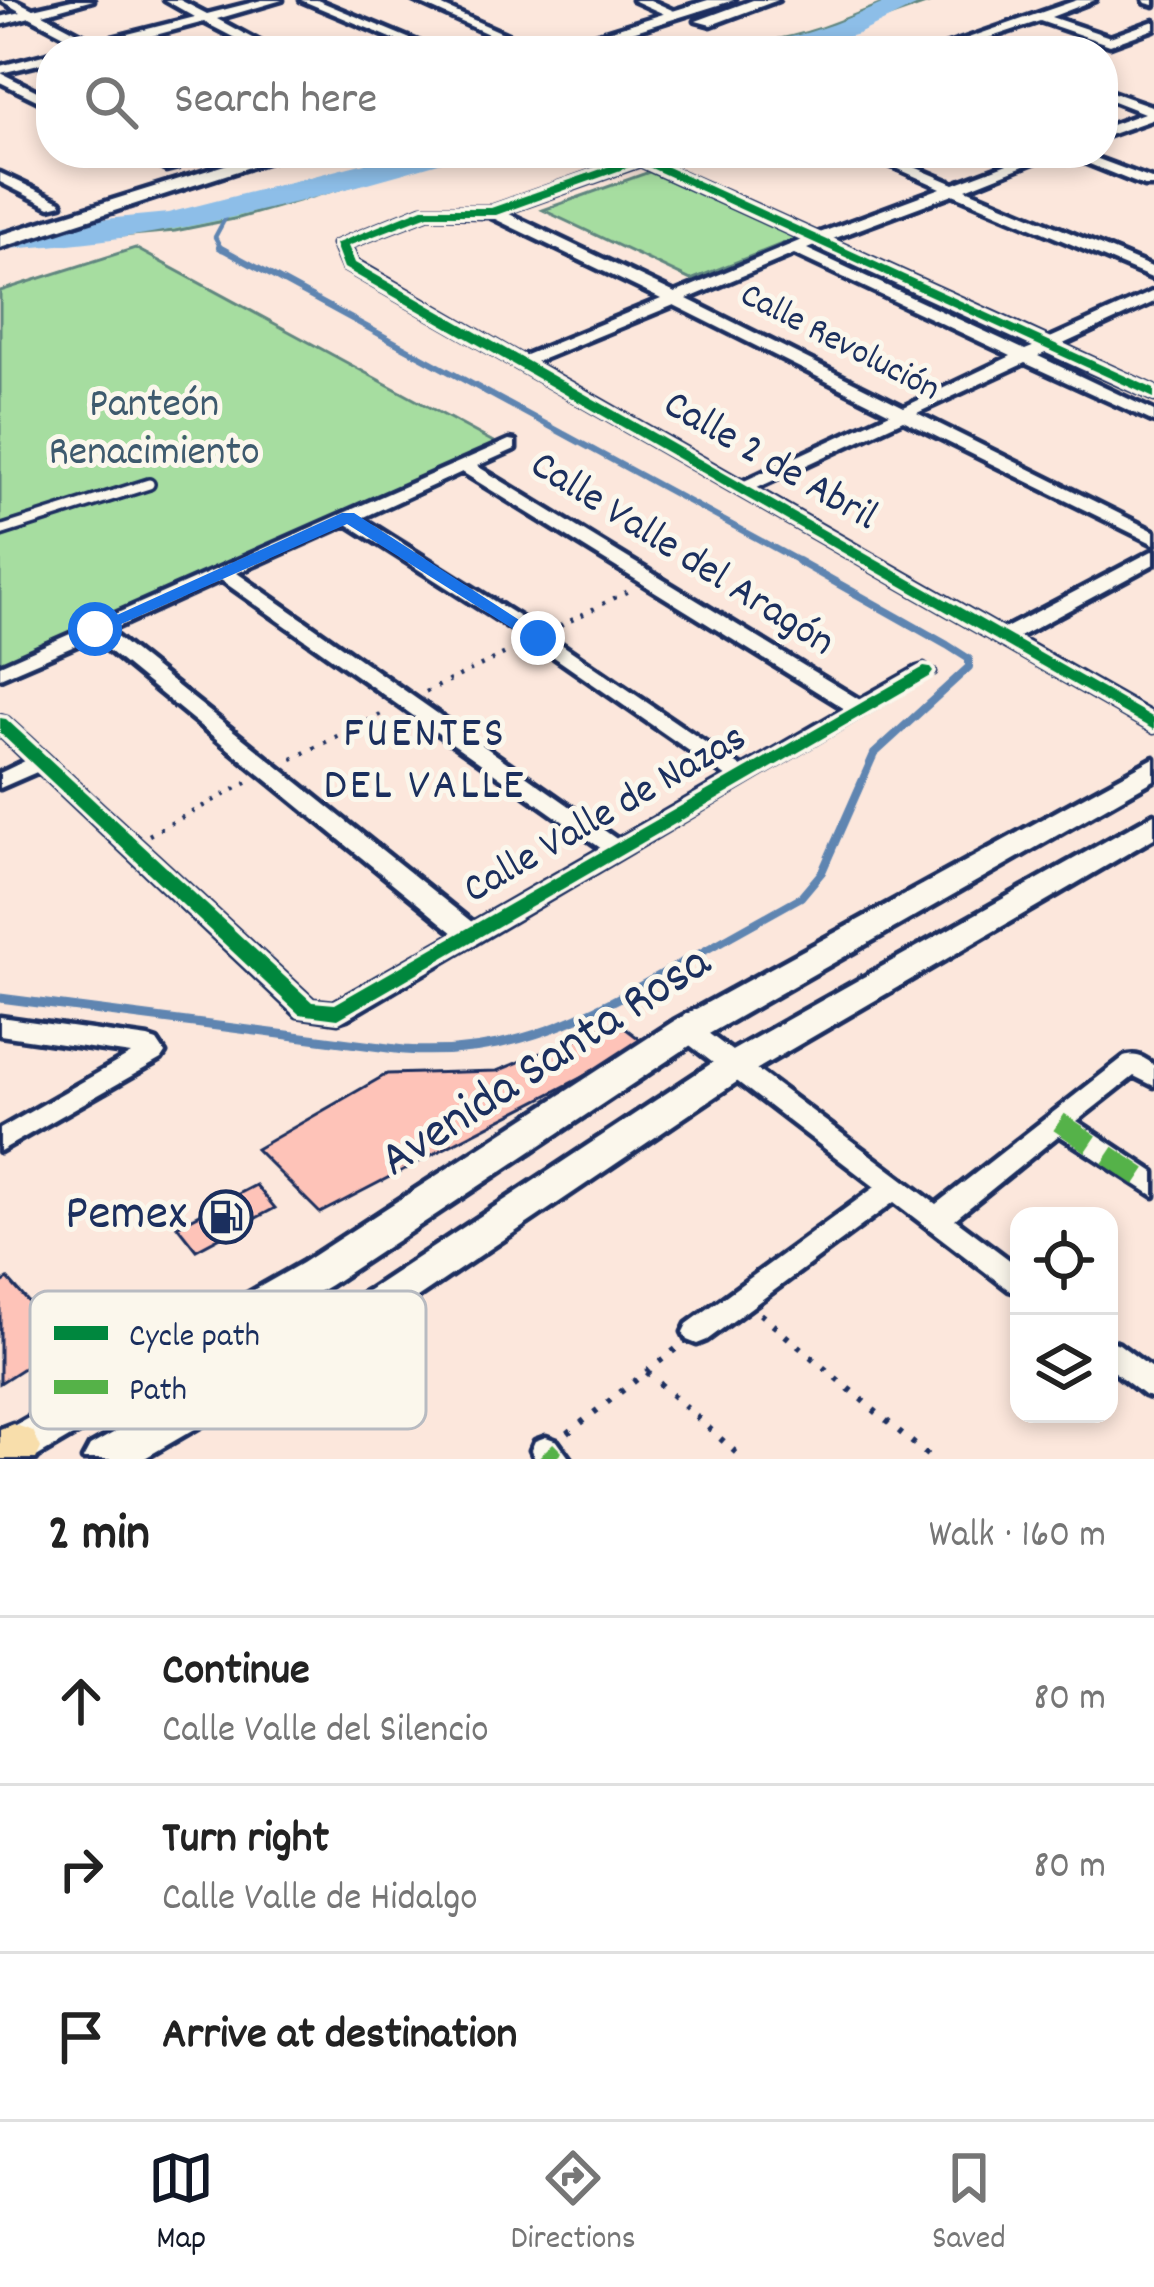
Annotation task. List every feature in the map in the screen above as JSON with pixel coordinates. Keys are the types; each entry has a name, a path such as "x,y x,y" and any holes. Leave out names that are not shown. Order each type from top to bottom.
{"main road":[{"path":"605,36 726,0"},
{"path":"660,36 770,0"},
{"path":"0,242 170,168"},
{"path":"4,220 58,214 228,168"},
{"name":"Avenida Santa Rosa","path":"286,1291 687,1030 1154,766"},
{"path":"398,1291 734,1066 1154,824"},
{"name":"Avenida Santa Rosa","path":"4,1452 44,1429"},
{"path":"104,1459 157,1429"}],"street":[{"path":"6,0 75,36"},
{"path":"0,21 87,0"},
{"path":"171,0 239,36"},
{"path":"144,36 276,0"},
{"path":"307,0 396,36"},
{"path":"418,0 502,36"},
{"path":"440,9 469,0"},
{"path":"639,0 677,15"},
{"path":"979,36 1089,0"},
{"path":"1038,16 1095,36"},
{"path":"1118,38 1154,25"},
{"path":"0,73 36,62"},
{"path":"0,73 36,94"},
{"path":"1118,99 1154,113"},
{"path":"1118,127 1154,113"},
{"path":"1118,115 1154,128"},
{"path":"492,212 616,168"},
{"path":"661,168 1154,394"},
{"path":"905,168 1154,274"},
{"path":"520,362 818,239 1009,168"},
{"path":"1109,168 1149,183"},
{"path":"0,176 58,214"},
{"name":"Calle 2 de Abril","path":"492,212 428,211 341,244 349,265 1154,724"},
{"name":"Calle Revolución","path":"492,212 678,297 899,414 1154,538"},
{"path":"795,249 1154,417"},
{"path":"741,489 1154,296"},
{"path":"0,672 509,445"},
{"name":"Calle Valle del Aragón","path":"464,465 860,709"},
{"path":"348,517 538,638 743,778"},
{"path":"1004,638 1154,556"},
{"path":"222,572 618,850"},
{"path":"95,629 473,936"},
{"name":"Calle Valle de Nazas","path":"41,762 306,1009 320,1014 338,1012 473,936 924,672"},
{"path":"0,723 41,762 0,781"},
{"path":"0,1025 148,1047 152,1054 0,1141"},
{"path":"687,1030 1010,1275"},
{"path":"936,1219 1132,1063 1154,1077"},
{"path":"1058,1122 1154,1186"},
{"path":"697,1332 895,1187"},
{"path":"1118,1359 1154,1386"}],"lane":[{"path":"0,531 149,484"}],"path":[{"path":"742,1299 932,1459"},
{"path":"550,1455 697,1332"},
{"path":"647,1372 743,1459"}],"green space":[{"path":"892,0 937,0 835,36 789,36"},
{"path":"358,168 412,168 239,218 175,231 0,247 0,233 94,229 211,209"},
{"path":"649,172 797,238 691,280 543,210"},
{"name":"Panteón Renacimiento","path":"135,248 499,445 0,665 0,291"}],"building":[{"path":"617,1022 646,1044 320,1213 256,1149 387,1074 497,1071"},
{"name":"Pemex","path":"256,1185 275,1208 196,1250 177,1226"},
{"path":"8,1279 30,1304 30,1364 0,1383 0,1284"}],"waterway":[{"path":"820,36 914,0"},
{"path":"0,239 168,223 385,168"},
{"path":"221,248 215,237 228,213"},
{"path":"221,248 804,564"},
{"path":"688,960 801,897 822,872 874,754 969,667 969,659 947,645 798,561"},
{"path":"0,998 404,1050 446,1051 521,1039 555,1027 693,957"}],"marked path":[{"path":"1059,1122 1154,1186"},
{"path":"546,1450 555,1459"}],"cycle path":[{"path":"616,168 492,212 427,211 341,244 349,265 1154,725"},
{"path":"661,168 1154,394"},
{"path":"0,723 306,1009 338,1012 924,672"}],"place":[{"name":"Pemex","path":"226,1217"}],"district":[{"name":"FUENTES DEL VALLE","path":"425,762"}],"route":[{"path":"95,629 348,517 538,638"}]}
